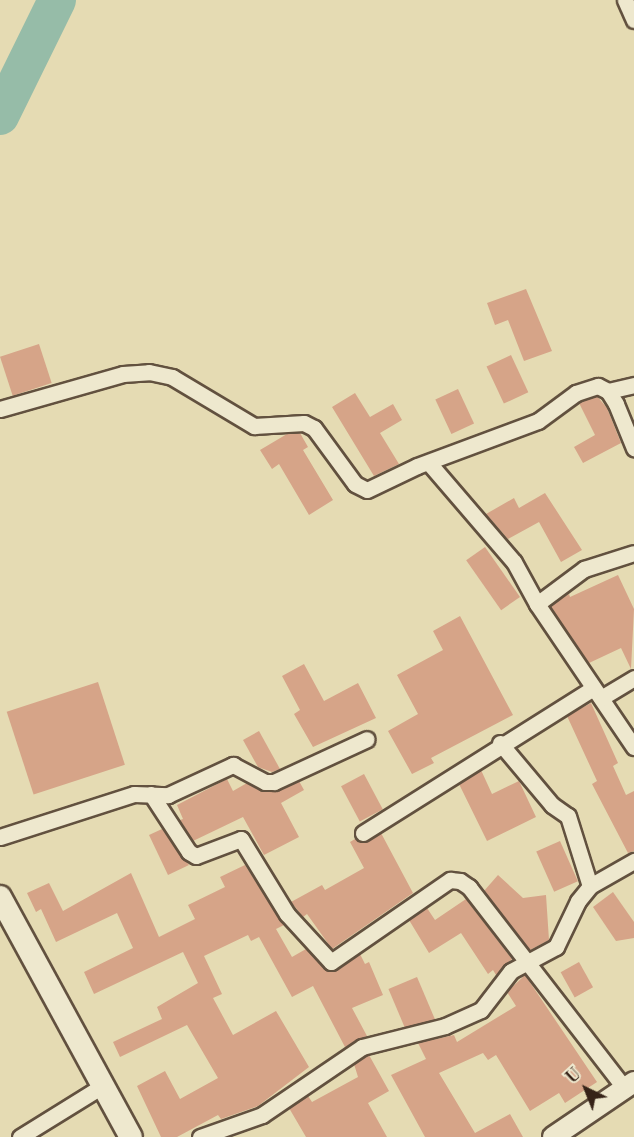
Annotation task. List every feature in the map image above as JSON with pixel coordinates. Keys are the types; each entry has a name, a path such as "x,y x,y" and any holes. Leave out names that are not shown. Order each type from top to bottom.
{"main road":[{"path":"0,897 104,1085 130,1137"}],"street":[{"path":"625,0 634,20"},
{"path":"0,409 95,381 149,372 172,377 254,426 304,423 325,441 355,484 368,490 429,463 538,421 588,387 603,387 608,391 634,448"},
{"path":"608,391 634,385"},
{"path":"429,463 514,562 537,604 634,747"},
{"path":"537,604 584,569 634,553"},
{"path":"363,833 500,743 597,693 634,678"},
{"path":"0,837 134,794 168,795 233,765 265,782 274,782 367,739"},
{"path":"500,743 552,805 568,816 590,886"},
{"path":"151,794 189,852 196,856 241,839 287,914 331,962 450,880 469,887 526,964 629,1085 553,1137"},
{"path":"200,1137 262,1115 362,1047 451,1024 482,1010 511,971 556,947 578,901 590,886 634,861"},
{"path":"20,1137 104,1085"}],"building":[{"path":"526,289 552,351 524,361 508,320 495,325 487,303"},
{"path":"39,344 52,383 13,396 0,357"},
{"path":"511,355 528,392 504,404 487,366"},
{"path":"458,389 474,423 451,434 435,400"},
{"path":"355,393 370,417 393,404 402,420 380,433 399,464 374,476 332,407"},
{"path":"597,396 607,408 621,443 583,463 574,447 595,435 579,403"},
{"path":"300,433 308,447 303,450 333,500 309,515 279,464 272,469 260,450 287,434"},
{"path":"545,493 582,550 561,562 539,522 508,539 486,514 514,498 519,508"},
{"path":"485,547 520,597 501,610 466,560"},
{"path":"618,575 634,609 631,669 621,648 589,663 550,606 569,594 570,597"},
{"path":"460,616 513,715 431,758 434,763 412,774 388,731 418,714 397,675 443,650 433,631"},
{"path":"304,664 324,701 358,683 376,718 313,747 294,714 300,710 282,676"},
{"path":"98,682 125,765 34,794 7,712"},
{"path":"591,703 618,763 613,766 626,795 634,791 634,851 628,853 592,784 597,781 567,716"},
{"path":"259,731 280,769 272,772 258,767 243,740"},
{"path":"481,770 492,794 519,781 536,817 487,841 459,784"},
{"path":"364,774 383,809 360,822 341,786"},
{"path":"227,779 233,791 247,783 265,792 278,791 299,781 304,790 281,803 299,837 264,855 243,817 193,841 180,820 183,819 177,805"},
{"path":"162,829 189,865 168,875 149,835"},
{"path":"381,833 413,893 332,949 307,914 303,917 291,902 322,885 325,890 364,868 350,842 355,839 364,843"},
{"path":"560,841 578,881 554,892 536,852"},
{"path":"245,865 284,925 276,929 292,957 306,949 332,972 360,954 365,964 369,962 383,995 352,1008 367,1036 345,1047 313,986 292,997 259,937 251,941 248,935 204,956 222,994 213,998 233,1035 276,1011 309,1067 258,1106 221,1119 218,1115 177,1137 161,1137 137,1086 165,1071 180,1099 218,1078 187,1025 120,1057 113,1042 162,1019 157,1007 198,983 183,952 94,994 84,972 133,948 117,913 56,942 41,909 36,912 27,893 49,883 63,911 131,873 159,937 195,919 188,905 225,887 220,877"},
{"path":"498,875 523,898 546,895 549,940 530,950 484,891"},
{"path":"613,892 634,922 634,938 616,941 593,907"},
{"path":"466,899 512,959 496,975 493,970 488,974 461,933 429,953 409,920 427,908 435,920"},
{"path":"579,962 593,987 575,998 561,972"},
{"path":"525,975 597,1082 565,1103 559,1093 530,1111 496,1055 488,1060 483,1053 439,1073 475,1133 510,1114 523,1137 425,1137 391,1075 426,1059 418,1043 454,1035 457,1042 516,1006 507,992"},
{"path":"417,977 435,1019 406,1031 388,989"},
{"path":"369,1055 389,1091 368,1103 387,1137 306,1137 289,1108 308,1096 312,1102 358,1077 354,1064"}],"waterway":[{"path":"0,116 57,0"}]}
